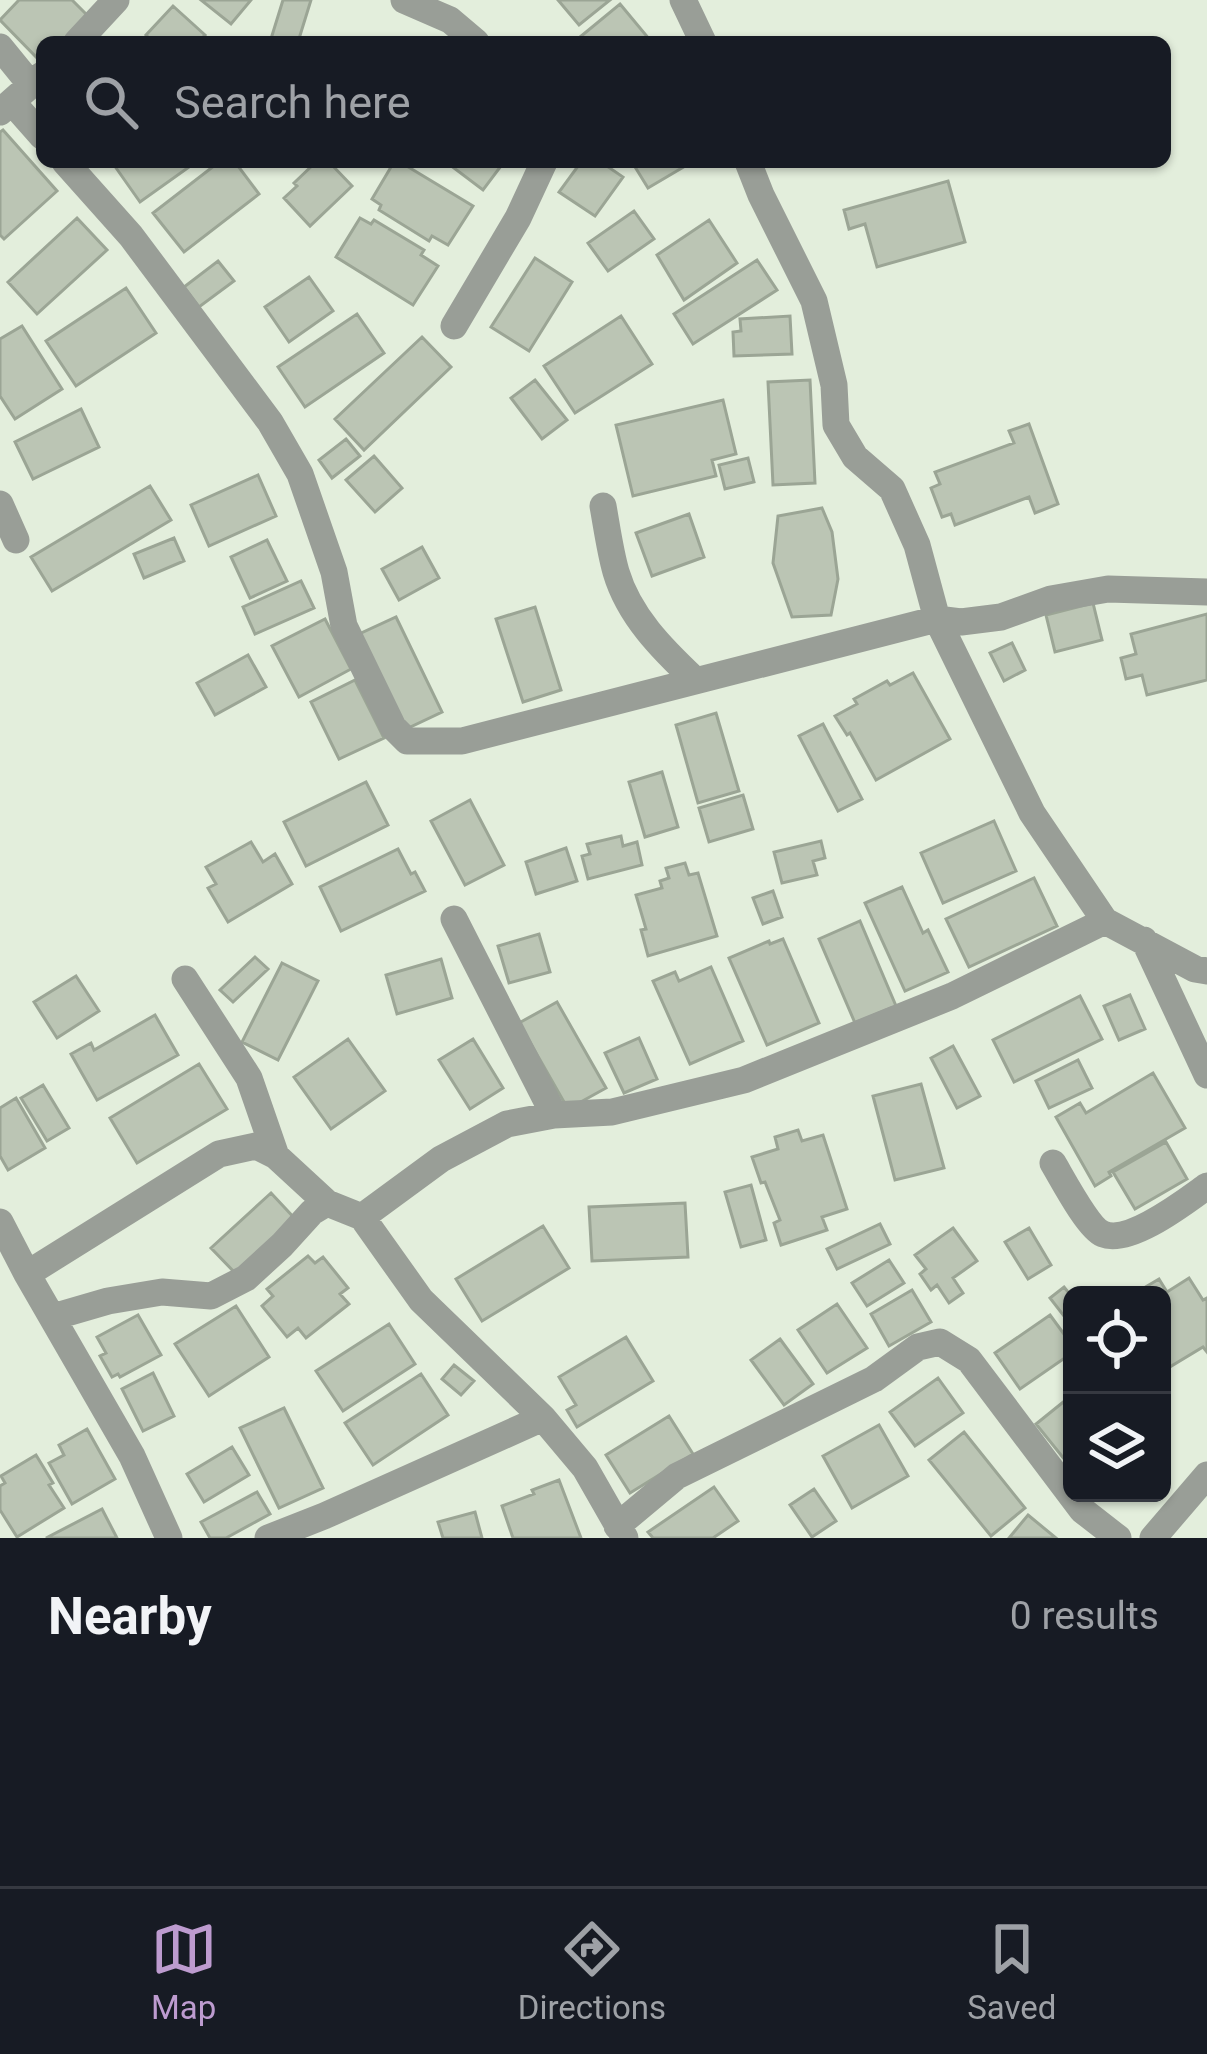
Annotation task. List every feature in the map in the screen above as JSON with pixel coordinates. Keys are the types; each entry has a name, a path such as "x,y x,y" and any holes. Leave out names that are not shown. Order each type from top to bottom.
{"street":[{"path":"83,36 116,0"},
{"path":"404,0 459,10"},
{"path":"683,0 700,36"},
{"path":"0,47 36,124"},
{"path":"70,168 131,236 270,422 300,474 334,572 344,626 393,727 407,741 462,741 937,619 962,622 1001,617 1051,598 1108,589 1207,592"},
{"path":"454,326 518,218 541,168"},
{"path":"750,168 814,301 834,385 836,425 856,457 892,489 917,545 937,619 1032,813 1105,921 1195,969 1207,970"},
{"path":"0,504 16,540"},
{"path":"603,506 616,574 632,609 661,648 695,680"},
{"path":"454,919 554,1115"},
{"path":"362,1217 441,1160 507,1124 611,1112 744,1080 952,996 1105,921"},
{"path":"1144,940 1207,1076"},
{"path":"185,979 249,1078 276,1156"},
{"path":"27,1274 219,1154 256,1146 276,1156 327,1203 362,1217 421,1300 543,1418 585,1468 621,1532 676,1476 874,1379 918,1347 940,1342 969,1360 1082,1510 1118,1538"},
{"path":"1053,1163 1093,1226 1104,1235 1119,1235 1156,1222 1207,1186"},
{"path":"53,1317 163,1292 211,1296 246,1277 327,1203"},
{"path":"0,1222 132,1456 169,1538"},
{"path":"268,1538 326,1527 543,1418"},
{"path":"1153,1538 1207,1474"}],"building":[{"path":"19,0 72,0 90,18 72,36 36,36 36,57 0,20"},
{"path":"201,0 251,0 231,24"},
{"path":"283,0 311,0 300,36 272,36"},
{"path":"558,0 610,0 579,25"},
{"path":"620,4 647,36 581,36"},
{"path":"173,6 205,35 147,36"},
{"path":"0,132 57,191 4,239 0,235"},
{"path":"116,168 188,168 140,202"},
{"path":"211,168 240,168 259,194 184,252 153,213"},
{"path":"310,168 335,168 352,186 310,226 284,198 297,186 294,183"},
{"path":"390,168 410,168 473,206 448,245 432,236 429,241 379,210 381,205 372,199"},
{"path":"454,168 500,168 483,190"},
{"path":"577,168 610,168 623,177 595,216 559,192"},
{"path":"636,168 682,168 648,188"},
{"path":"948,181 965,242 877,267 865,224 849,229 844,210"},
{"path":"634,211 654,239 608,271 588,243"},
{"path":"77,218 107,250 37,314 8,282"},
{"path":"360,218 371,224 374,220 424,250 421,255 438,266 413,305 336,257"},
{"path":"709,220 737,263 684,300 657,255"},
{"path":"535,258 572,282 529,351 491,327"},
{"path":"757,260 777,290 693,344 674,314"},
{"path":"218,261 234,281 199,307 184,287"},
{"path":"309,277 333,311 289,342 265,307"},
{"path":"126,288 156,333 76,386 46,341"},
{"path":"357,314 384,353 305,407 278,367"},
{"path":"621,316 652,364 575,413 544,366"},
{"path":"790,316 792,354 734,356 733,332 741,331 740,319"},
{"path":"22,326 62,389 15,419 0,396 0,339"},
{"path":"422,337 451,367 364,450 335,419"},
{"path":"535,380 567,420 542,439 511,398"},
{"path":"810,380 815,483 773,485 768,382"},
{"path":"723,400 736,454 712,460 716,476 633,496 616,425"},
{"path":"81,409 99,447 33,479 15,442"},
{"path":"1029,424 1058,504 1035,513 1029,497 955,525 951,514 942,517 931,488 940,484 935,472 1014,443 1009,431"},
{"path":"346,439 360,456 332,478 319,460"},
{"path":"374,456 402,488 375,512 346,480"},
{"path":"748,458 754,482 725,489 719,465"},
{"path":"258,475 276,516 209,546 191,505"},
{"path":"150,486 171,520 52,591 31,557"},
{"path":"822,508 832,532 838,579 831,615 792,617 773,563 778,516"},
{"path":"689,514 704,557 652,576 636,533"},
{"path":"174,538 184,561 144,578 134,554"},
{"path":"267,540 287,581 250,598 231,557"},
{"path":"422,547 439,578 399,600 382,569"},
{"path":"301,581 314,608 255,634 243,607"},
{"path":"1093,603 1102,640 1055,652 1046,615"},
{"path":"535,607 561,690 523,702 496,619"},
{"path":"1207,614 1207,680 1147,695 1142,675 1126,679 1121,658 1136,654 1131,634"},
{"path":"396,617 442,712 404,730 357,635"},
{"path":"325,619 351,669 299,697 272,646"},
{"path":"1012,643 1025,670 1004,681 990,653"},
{"path":"248,655 266,687 215,715 197,683"},
{"path":"913,673 950,739 876,780 835,716 857,704 854,699"},
{"path":"355,680 384,738 339,759 311,702"},
{"path":"716,713 739,791 698,803 676,725"},
{"path":"823,724 862,799 838,811 799,736"},
{"path":"662,772 678,827 645,837 629,782"},
{"path":"366,782 388,825 306,866 284,822"},
{"path":"743,795 753,829 709,842 699,808"},
{"path":"470,800 504,865 465,885 431,821"},
{"path":"994,821 1016,871 943,903 921,853"},
{"path":"621,836 623,846 637,842 642,865 588,879 582,856 590,854 587,844"},
{"path":"821,841 825,858 813,861 817,875 782,883 774,852"},
{"path":"251,842 263,862 275,854 292,884 228,922 208,888 216,884 206,867"},
{"path":"566,848 577,881 536,894 526,862"},
{"path":"398,849 425,891 341,931 320,887"},
{"path":"685,863 689,875 698,873 717,936 648,956 636,895 662,888 660,881 669,878 666,868"},
{"path":"1034,878 1057,926 969,967 946,919"},
{"path":"902,887 948,972 905,991 865,903"},
{"path":"773,891 782,917 763,924 753,898"},
{"path":"860,921 896,1006 855,1023 819,939"},
{"path":"539,934 550,972 509,983 498,946"},
{"path":"783,939 819,1023 767,1045 729,958"},
{"path":"255,957 268,969 233,1002 220,990"},
{"path":"441,959 452,998 397,1014 386,975"},
{"path":"282,963 318,981 278,1060 242,1042"},
{"path":"711,967 743,1041 690,1064 653,981 675,972 679,981"},
{"path":"76,976 99,1011 57,1038 34,1002"},
{"path":"1130,995 1145,1029 1119,1040 1104,1006"},
{"path":"1080,996 1102,1039 1014,1082 993,1040"},
{"path":"557,1002 606,1088 568,1109 519,1023"},
{"path":"155,1015 178,1055 97,1100 71,1054 91,1043 94,1050"},
{"path":"639,1038 657,1079 624,1093 605,1053"},
{"path":"348,1039 385,1091 331,1129 294,1077"},
{"path":"473,1039 503,1088 470,1109 439,1060"},
{"path":"953,1046 980,1096 957,1108 931,1058"},
{"path":"1078,1060 1092,1088 1049,1108 1036,1081"},
{"path":"199,1064 227,1109 137,1163 110,1118"},
{"path":"1153,1073 1185,1128 1109,1172 1111,1176 1095,1186 1056,1117 1080,1103 1086,1113"},
{"path":"921,1084 944,1168 895,1180 873,1096"},
{"path":"43,1085 69,1128 47,1141 21,1098"},
{"path":"16,1098 45,1148 8,1170 0,1156 0,1108"},
{"path":"798,1130 802,1141 823,1135 847,1209 822,1217 827,1230 781,1245 774,1223 780,1220 752,1157 778,1149 775,1137"},
{"path":"1166,1142 1187,1179 1135,1209 1113,1172"},
{"path":"751,1185 766,1240 741,1247 725,1192"},
{"path":"271,1193 298,1222 239,1277 211,1248"},
{"path":"685,1203 688,1257 592,1261 589,1207"},
{"path":"880,1224 890,1244 837,1269 827,1249"},
{"path":"543,1226 569,1268 482,1321 456,1279"},
{"path":"953,1228 977,1261 953,1278 963,1293 949,1303 937,1285 931,1290 920,1274 926,1269 915,1255"},
{"path":"1029,1228 1051,1265 1028,1279 1005,1242"},
{"path":"308,1256 315,1263 323,1257 348,1288 340,1294 349,1304 306,1338 298,1328 287,1337 262,1306 273,1296 267,1289"},
{"path":"889,1260 904,1283 867,1306 852,1283"},
{"path":"1189,1278 1203,1300 1207,1298 1207,1352 1203,1347 1171,1366 1171,1289"},
{"path":"1063,1288 1063,1315 1050,1298"},
{"path":"912,1290 931,1322 889,1346 871,1314"},
{"path":"837,1304 867,1348 827,1373 798,1330"},
{"path":"236,1306 269,1357 209,1396 175,1344"},
{"path":"138,1315 161,1355 112,1377 100,1356 106,1353 97,1337"},
{"path":"1050,1315 1063,1333 1063,1359 1020,1389 995,1353"},
{"path":"389,1324 415,1364 343,1411 316,1371"},
{"path":"626,1337 653,1381 577,1427 567,1410 576,1405 559,1377"},
{"path":"780,1339 813,1384 784,1405 751,1360"},
{"path":"454,1365 474,1381 461,1395 442,1379"},
{"path":"153,1373 174,1416 143,1431 122,1389"},
{"path":"421,1374 448,1415 373,1465 345,1423"},
{"path":"938,1378 963,1413 915,1446 890,1412"},
{"path":"1063,1402 1063,1458 1036,1424"},
{"path":"284,1408 323,1488 279,1508 240,1428"},
{"path":"669,1416 693,1454 630,1493 606,1455"},
{"path":"879,1425 908,1476 852,1508 823,1456"},
{"path":"87,1429 115,1479 72,1504 49,1463 64,1455 59,1445"},
{"path":"964,1432 1025,1508 991,1536 929,1460"},
{"path":"232,1447 249,1475 204,1502 187,1474"},
{"path":"36,1455 64,1508 17,1537 0,1510 0,1486 5,1483 1,1476"},
{"path":"559,1480 581,1538 513,1538 502,1506"},
{"path":"714,1487 738,1521 713,1538 653,1538 648,1532"},
{"path":"814,1489 836,1521 812,1537 790,1505"},
{"path":"257,1492 270,1514 226,1538 210,1538 201,1522"},
{"path":"102,1509 117,1538 46,1538"},
{"path":"475,1512 482,1538 443,1538 438,1522"},
{"path":"1028,1515 1056,1538 1009,1538"}]}
